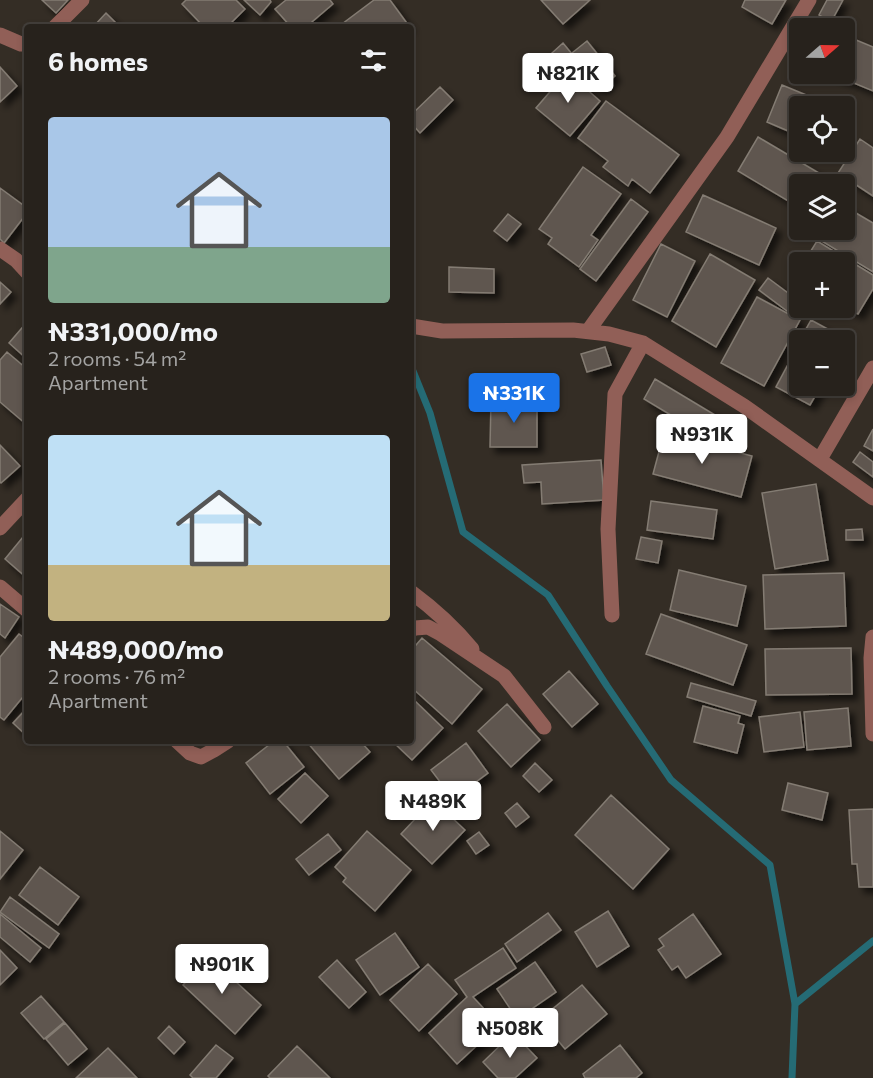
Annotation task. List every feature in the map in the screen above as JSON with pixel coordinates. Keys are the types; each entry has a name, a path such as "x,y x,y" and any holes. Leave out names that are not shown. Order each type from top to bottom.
{"street":[{"path":"58,24 82,0"},
{"path":"588,331 727,137 809,0"},
{"path":"0,34 24,45"},
{"path":"0,249 24,269"},
{"path":"414,326 442,331 588,331 643,343 744,406 873,498"},
{"path":"612,615 608,529 615,394 643,343"},
{"path":"820,459 873,368"},
{"path":"0,528 24,502"},
{"path":"0,587 24,607"},
{"path":"414,594 436,611 482,661"},
{"path":"414,628 428,627 504,676 544,727"},
{"path":"873,637 871,658 873,734"},
{"path":"180,744 190,753 201,757 223,744"}],"building":[{"path":"42,0 68,0 56,13"},
{"path":"186,0 236,0 245,9 230,24 201,24 182,4"},
{"path":"244,0 270,0 271,2 260,15"},
{"path":"286,0 330,0 333,4 310,24 288,24 275,9"},
{"path":"374,0 390,0 408,24 342,24"},
{"path":"541,0 590,0 563,24"},
{"path":"745,0 786,0 772,24 742,7"},
{"path":"827,0 843,0 833,18 824,18 819,15"},
{"path":"106,13 117,24 96,24"},
{"path":"855,40 873,47 873,91 855,84"},
{"path":"587,41 615,76 601,88 572,53"},
{"path":"563,43 576,59 555,77 542,62"},
{"path":"0,67 17,86 0,102"},
{"path":"567,72 600,101 570,136 536,108"},
{"path":"782,85 809,96 789,96 789,131 767,122"},
{"path":"440,87 453,100 420,133 414,126 414,112"},
{"path":"606,101 679,155 650,193 632,179 628,186 603,167 608,161 578,138"},
{"path":"758,137 789,155 789,162 800,162 821,174 789,174 789,201 738,171"},
{"path":"860,139 873,148 873,196 855,184 855,174 838,173 845,162 855,162 855,147"},
{"path":"583,167 621,194 591,235 598,240 579,267 548,244 552,238 539,229"},
{"path":"0,188 24,206 24,217 4,243 0,239"},
{"path":"703,195 776,228 759,265 686,232"},
{"path":"631,199 648,212 596,281 580,269"},
{"path":"855,212 873,223 873,272 855,261 855,252 840,252 820,240 855,240"},
{"path":"508,214 521,224 507,241 494,231"},
{"path":"817,241 835,252 810,252"},
{"path":"661,244 695,261 667,317 633,300"},
{"path":"710,254 755,280 716,347 672,321"},
{"path":"855,264 873,275 873,289 858,314 855,312"},
{"path":"449,267 494,269 494,293 449,292"},
{"path":"768,278 789,294 789,312 759,290"},
{"path":"0,282 11,292 0,304"},
{"path":"757,297 789,314 789,318 800,320 795,330 789,330 789,340 764,386 721,363"},
{"path":"811,320 829,330 806,330"},
{"path":"24,326 24,356 9,343"},
{"path":"605,347 611,365 587,372 581,354"},
{"path":"7,352 24,366 24,422 0,402 0,360"},
{"path":"789,363 789,394 776,387"},
{"path":"655,379 735,427 724,447 644,399"},
{"path":"793,396 815,396 810,405"},
{"path":"491,400 537,400 537,447 490,447"},
{"path":"873,429 873,451 864,446"},
{"path":"664,433 752,456 741,497 653,474"},
{"path":"0,445 20,466 1,483 0,482"},
{"path":"860,452 873,462 873,477 853,462"},
{"path":"601,460 604,500 542,504 541,482 524,483 522,465"},
{"path":"816,484 828,560 775,569 762,493"},
{"path":"651,501 717,510 713,539 647,530"},
{"path":"862,529 863,540 846,540 846,530"},
{"path":"24,536 24,575 5,559"},
{"path":"641,537 662,541 658,563 636,559"},
{"path":"679,570 746,586 737,626 670,610"},
{"path":"844,573 846,626 765,629 763,575"},
{"path":"0,604 19,617 5,638 0,634"},
{"path":"661,614 747,645 733,685 646,654"},
{"path":"19,634 24,638 24,696 4,720 0,717 0,657"},
{"path":"422,638 482,689 452,724 414,690 414,644 416,645"},
{"path":"851,648 852,694 766,695 765,649"},
{"path":"569,671 598,704 572,727 543,694"},
{"path":"691,683 756,701 751,716 687,697"},
{"path":"414,700 443,728 412,760 395,744 414,744"},
{"path":"507,704 540,740 511,767 478,731"},
{"path":"703,706 740,716 738,723 744,725 737,753 694,742"},
{"path":"848,708 851,746 807,750 804,712"},
{"path":"24,711 24,733 13,723"},
{"path":"800,712 804,747 764,752 759,717"},
{"path":"466,743 488,773 453,799 431,770"},
{"path":"270,744 285,744 304,767 270,794 246,763"},
{"path":"309,744 363,744 370,752 339,779"},
{"path":"535,763 552,780 539,792 523,776"},
{"path":"305,773 328,796 301,823 278,799"},
{"path":"788,783 828,793 822,820 782,810"},
{"path":"611,795 669,849 633,889 575,835"},
{"path":"433,800 465,830 432,864 401,834"},
{"path":"517,803 529,817 516,827 505,813"},
{"path":"873,809 873,887 859,887 857,864 852,864 849,810"},
{"path":"0,831 23,850 0,879"},
{"path":"367,831 411,870 375,911 343,882 346,878 335,867"},
{"path":"479,832 489,845 476,854 467,841"},
{"path":"328,834 341,850 309,875 296,859"},
{"path":"40,867 79,897 58,925 19,895"},
{"path":"10,897 59,934 49,948 0,912"},
{"path":"608,911 629,946 597,967 575,932"},
{"path":"548,913 561,930 517,962 505,944"},
{"path":"0,914 41,948 30,962 0,937"},
{"path":"693,914 721,954 686,978 678,966 672,970 658,950 664,946 659,939"},
{"path":"395,933 419,967 380,995 356,960"},
{"path":"503,948 516,968 473,997 499,1025 457,1064 429,1033 467,997 455,980"},
{"path":"0,950 17,968 0,985"},
{"path":"209,957 261,1005 235,1034 183,985"},
{"path":"337,960 366,992 349,1008 319,977"},
{"path":"535,962 556,992 517,1019 497,989"},
{"path":"428,964 457,994 419,1031 390,1000"},
{"path":"582,985 607,1014 565,1049 540,1019"},
{"path":"41,996 64,1022 44,1039 21,1013"},
{"path":"65,1023 87,1049 68,1065 46,1039"},
{"path":"169,1026 185,1042 174,1054 158,1038"},
{"path":"513,1033 537,1058 515,1078 498,1078 483,1062"},
{"path":"216,1045 233,1058 216,1078 193,1078 190,1075"},
{"path":"620,1045 642,1073 636,1078 585,1078 583,1074"},
{"path":"297,1046 330,1078 270,1078 268,1076"},
{"path":"108,1048 137,1078 76,1078"}],"waterway":[{"path":"414,373 430,413 463,532 548,595 671,780 770,865 795,1004 792,1078"},
{"path":"795,1004 873,941"}]}
